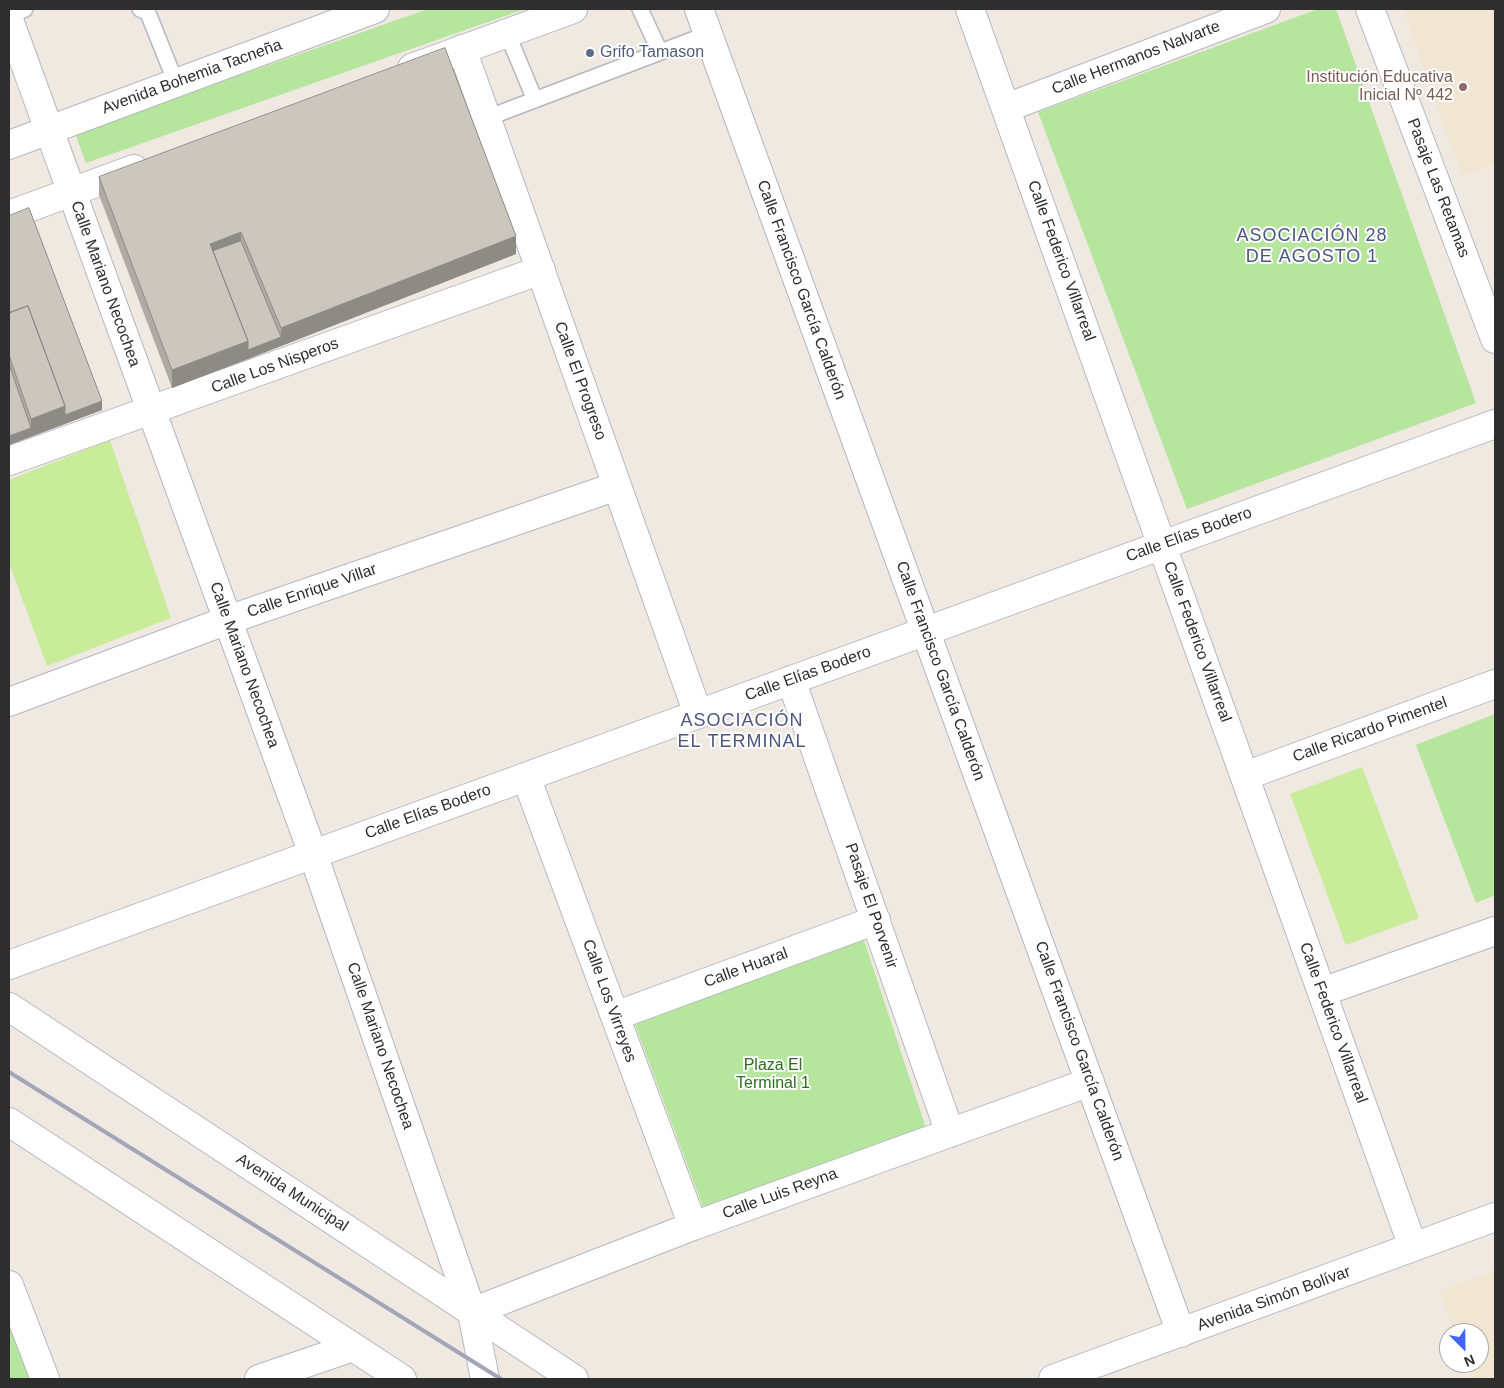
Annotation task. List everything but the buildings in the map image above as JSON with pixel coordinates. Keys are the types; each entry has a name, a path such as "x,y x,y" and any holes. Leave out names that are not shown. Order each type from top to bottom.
{"street":[{"path":"388,76 572,9"},
{"name":"Calle Federico Villarreal","path":"970,9 1413,1247"},
{"name":"Calle Hermanos Nalvarte","path":"1006,108 1266,9"},
{"name":"Pasaje Las Retamas","path":"1370,9 1495,339"},
{"name":"Avenida Bohemia Tacneña","path":"9,145 361,11"},
{"name":"Calle Mariano Necochea","path":"9,18 313,854 472,1312 485,1379"},
{"name":"Calle Francisco García Calderón","path":"703,21 1181,1333"},
{"name":"Calle El Progreso","path":"462,49 698,714"},
{"path":"9,215 155,161"},
{"name":"Calle Los Nisperos","path":"9,461 540,270"},
{"name":"Calle Elías Bodero","path":"9,964 1495,424"},
{"name":"Calle Enrique Villar","path":"9,702 228,620 617,486"},
{"name":"Pasaje El Porvenir","path":"791,680 950,1133"},
{"name":"Calle Ricardo Pimentel","path":"1245,776 1495,684"},
{"name":"Calle Los Virreyes","path":"526,777 693,1226"},
{"name":"Calle Huaral","path":"615,1016 876,920"},
{"path":"1322,992 1495,930"},
{"name":"Avenida Municipal","path":"9,1007 574,1379"},
{"name":"Calle Luis Reyna","path":"472,1312 693,1226 1090,1082"},
{"path":"9,1122 402,1379"},
{"name":"Avenida Simón Bolívar","path":"1053,1379 1495,1217"},
{"path":"9,1285 45,1379"},
{"path":"259,1379 353,1347"}],"lane":[{"path":"9,18 25,9"},
{"path":"140,9 148,13 176,83"},
{"path":"640,9 660,52"},
{"path":"487,118 660,52 703,21"},
{"path":"507,33 535,100"}],"shaded area":[{"name":"Institución Educativa Inicial Nº 442","path":"1403,9 1495,9 1495,164 1462,176"},
{"path":"1495,1271 1495,1379 1471,1379 1469,1373 1489,1373 1489,1323 1451,1323 1440,1291"}],"green space":[{"path":"428,9 525,9 86,163 75,133"},
{"path":"1318,9 1336,9 1476,403 1187,509 1038,112"},
{"path":"110,440 171,618 47,666 9,563 9,480"},
{"path":"1495,714 1495,895 1476,903 1416,745"},
{"path":"1362,767 1419,918 1346,945 1290,794"},
{"name":"Plaza El Terminal 1","path":"862,934 926,1128 704,1210 633,1019"},
{"path":"9,1319 32,1379 9,1379"}],"railway":[{"path":"9,1072 501,1379"}],"place":[{"name":"Grifo Tamason","path":"590,53"},
{"name":"Institución Educativa Inicial Nº 442","path":"1463,87"}],"district":[{"name":"ASOCIACIÓN 28 DE AGOSTO 1","path":"1312,246"},
{"name":"ASOCIACIÓN EL TERMINAL","path":"742,731"}]}
